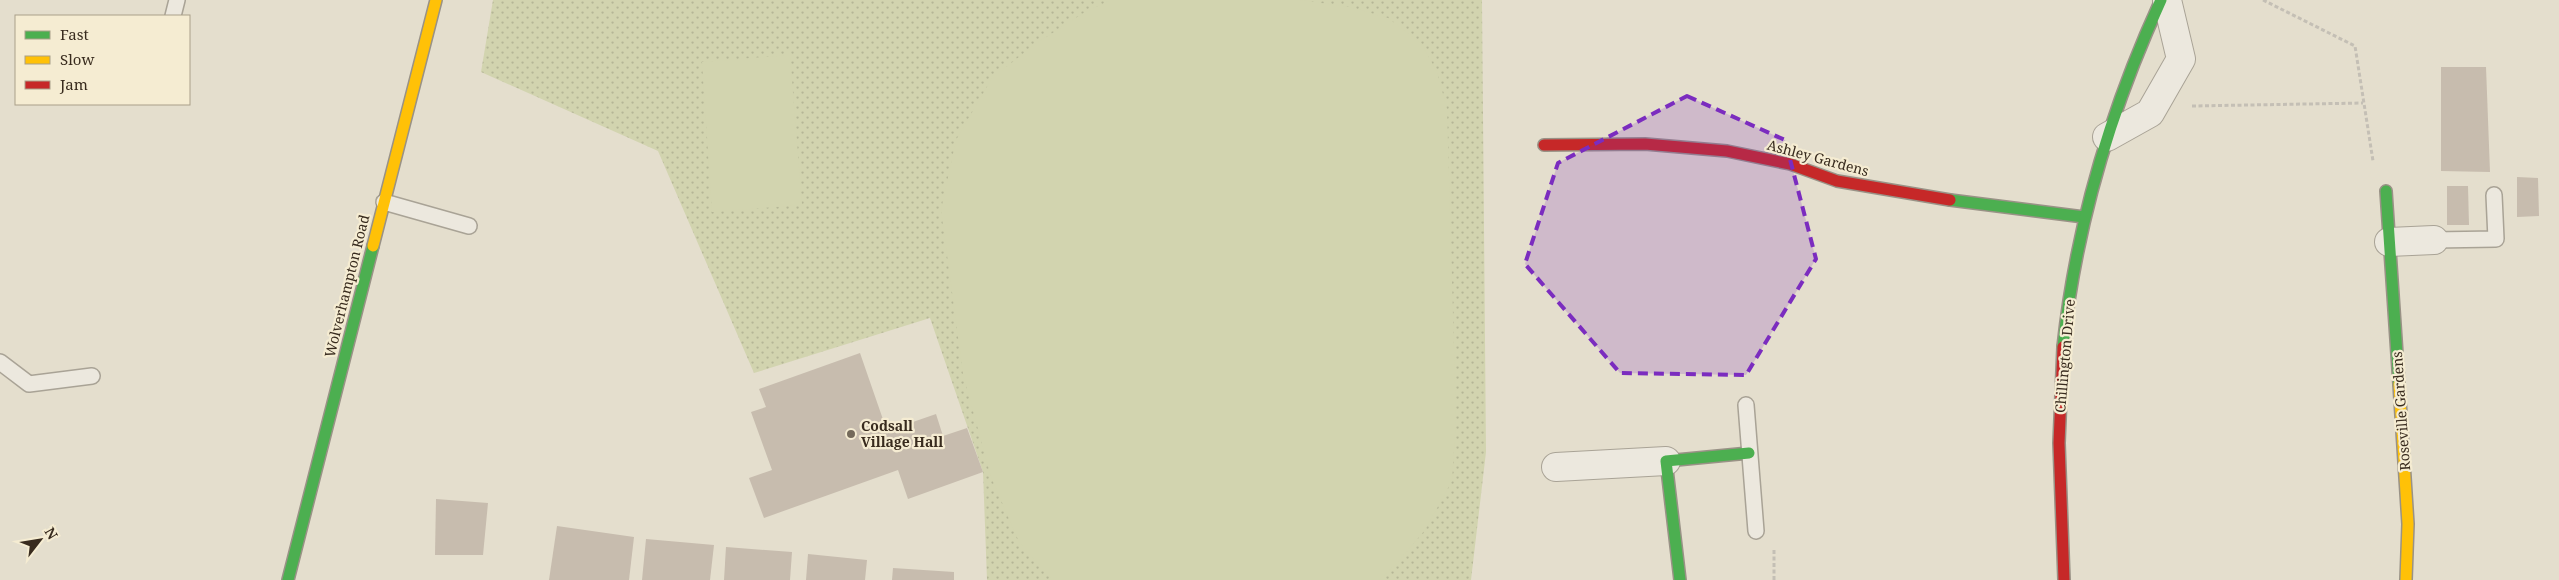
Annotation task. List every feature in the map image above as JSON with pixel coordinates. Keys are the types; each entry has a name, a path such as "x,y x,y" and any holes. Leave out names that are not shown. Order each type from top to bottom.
{"street":[{"name":"Wolverhampton Road","path":"288,580 436,0"},
{"name":"Chillington Drive","path":"2064,580 2059,399 2067,314 2084,217 2107,137 2135,53 2161,0"},
{"path":"2107,137 2150,114 2181,59 2167,0"},
{"name":"Ashley Gardens","path":"1544,145 1645,144 1727,151 1790,164 1837,180 1909,196 2084,217"},
{"name":"Roseville Gardens","path":"2386,191 2408,524 2406,580"},
{"path":"2389,242 2434,240"},
{"path":"1556,467 1666,461 1749,453"},
{"path":"1666,461 1680,580"}],"lane":[{"path":"173,15 177,0"},
{"path":"2434,240 2496,239 2494,195"},
{"path":"384,202 469,226"},
{"path":"0,362 30,384 92,376"},
{"path":"1746,405 1756,531"}],"path":[{"path":"2264,0 2355,46 2370,156 2386,191"},
{"path":"2186,106 2363,103"},
{"path":"1774,549 1774,580"}],"highlighted area":[{"path":"1687,96 1785,140 1816,259 1746,375 1620,373 1525,264 1558,163"}],"green space":[{"path":"493,0 1482,0 1486,452 1471,580 987,580 983,472 930,318 754,373 658,151 481,72"},
{"path":"1111,0 1300,0 1350,7 1388,18 1421,43 1437,72 1447,109 1456,419 1452,481 1425,530 1397,563 1379,580 1053,580 1019,542 991,477 963,374 941,210 956,140 992,78 1037,43 1085,12"},
{"path":"790,55 802,205 712,212 702,62"}],"building":[{"path":"2441,67 2486,67 2490,172 2441,171"},
{"path":"2517,177 2538,178 2539,216 2517,217"},
{"path":"2447,186 2468,186 2469,225 2447,225"},
{"name":"Codsall Village Hall","path":"860,353 887,431 936,414 943,436 967,428 983,472 908,499 898,470 764,518 749,478 772,470 751,412 766,407 759,389"},
{"path":"436,499 488,503 483,555 435,555"},
{"path":"557,526 634,537 629,580 549,580"},
{"path":"646,539 714,545 710,580 642,580"},
{"path":"726,547 792,552 790,580 724,580"},
{"path":"808,554 867,560 865,580 806,580"},
{"path":"893,568 954,572 954,580 892,580"}],"traffic: fast":[{"path":"2063,347 2077,257 2098,169 2126,84 2161,0"},
{"path":"2386,191 2399,384"},
{"path":"1950,200 2084,217"},
{"path":"288,580 373,246"},
{"path":"1680,580 1666,461 1749,453"}],"traffic: slow":[{"path":"373,246 436,0"},
{"path":"2399,384 2408,524 2406,580"}],"traffic: jam":[{"path":"1544,145 1645,144 1727,151 1790,164 1837,181 1950,200"},
{"path":"2063,347 2059,443 2064,580"}],"place":[{"name":"Codsall Village Hall","path":"851,434"}]}
